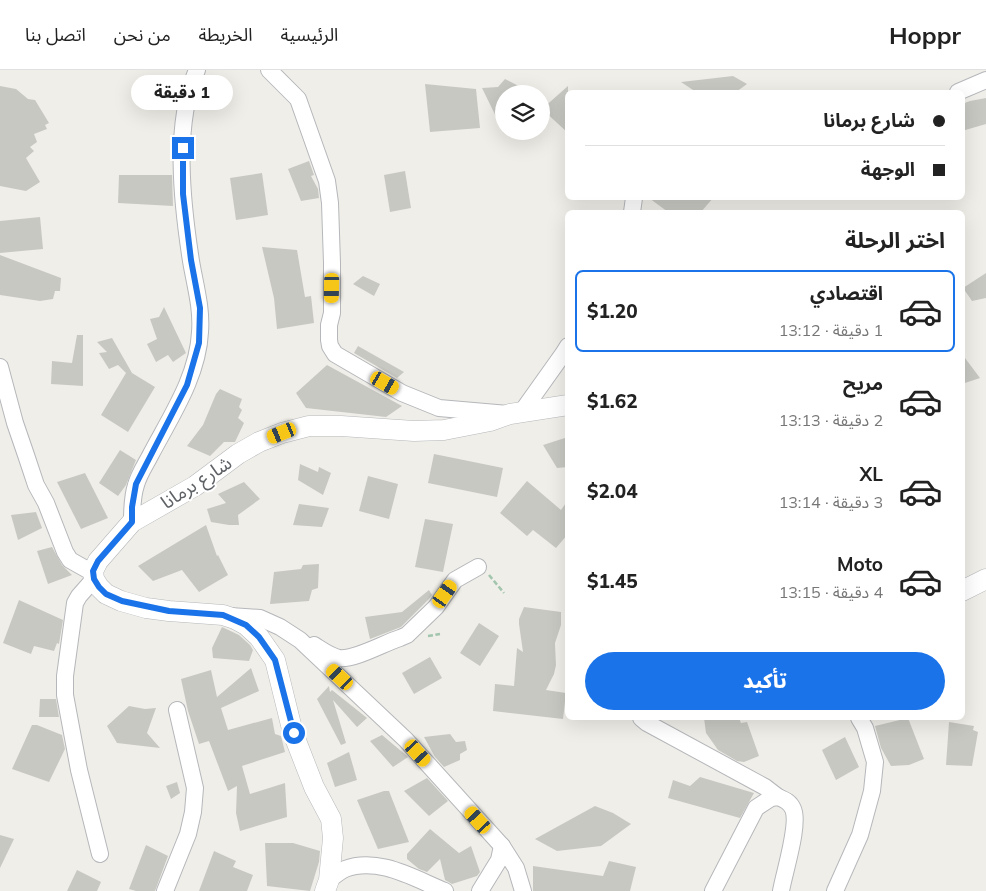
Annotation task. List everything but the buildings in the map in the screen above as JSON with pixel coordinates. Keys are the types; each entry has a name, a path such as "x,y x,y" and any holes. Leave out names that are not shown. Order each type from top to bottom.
{"street":[{"path":"132,522 132,507 136,484 187,385 199,343 200,308 190,251 183,194 182,164 185,114 191,84 197,70"},
{"path":"269,70 298,99 327,181 330,203 332,263 332,313 329,325 329,340 335,354 402,392 439,408 515,414 565,351"},
{"path":"963,90 986,80"},
{"path":"0,367 15,423 36,485 46,503 65,552 70,560 94,575 106,594 122,601 169,611 260,618 280,627 300,640 399,733 502,846 516,868 523,891"},
{"name":"شارع برمانا","path":"94,575 103,554 132,522 195,486 238,454 259,442 296,428 334,426 414,431 444,430 515,414 565,406"},
{"path":"0,414 15,423"},
{"path":"260,618 268,614 276,616 289,623 308,641 326,653 339,658 349,657 407,634 436,607 455,580 478,567"},
{"path":"94,575 79,596 73,614 64,676 65,695 79,770 100,854"},
{"path":"223,615 246,625 259,637 275,660 294,733 314,786 331,820 333,838 327,885"},
{"path":"165,891 188,834 194,812 196,788 177,710"},
{"path":"644,720 765,787 788,802 794,811 794,829 781,891"},
{"path":"835,891 860,835 872,791 875,762 865,728 859,720"},
{"path":"713,891 756,808 772,798 778,797"},
{"path":"480,891 499,860 502,846"},
{"path":"327,885 344,870 362,865 381,866 445,891"}],"path":[{"path":"478,567 492,578 504,593"}],"route":[{"path":"183,148 183,194 191,260 200,308 197,354 187,385 136,484 133,497 132,522 98,561 93,571 94,579 106,594 122,601 146,608 223,615 246,625 259,637 275,660 294,733"}]}
